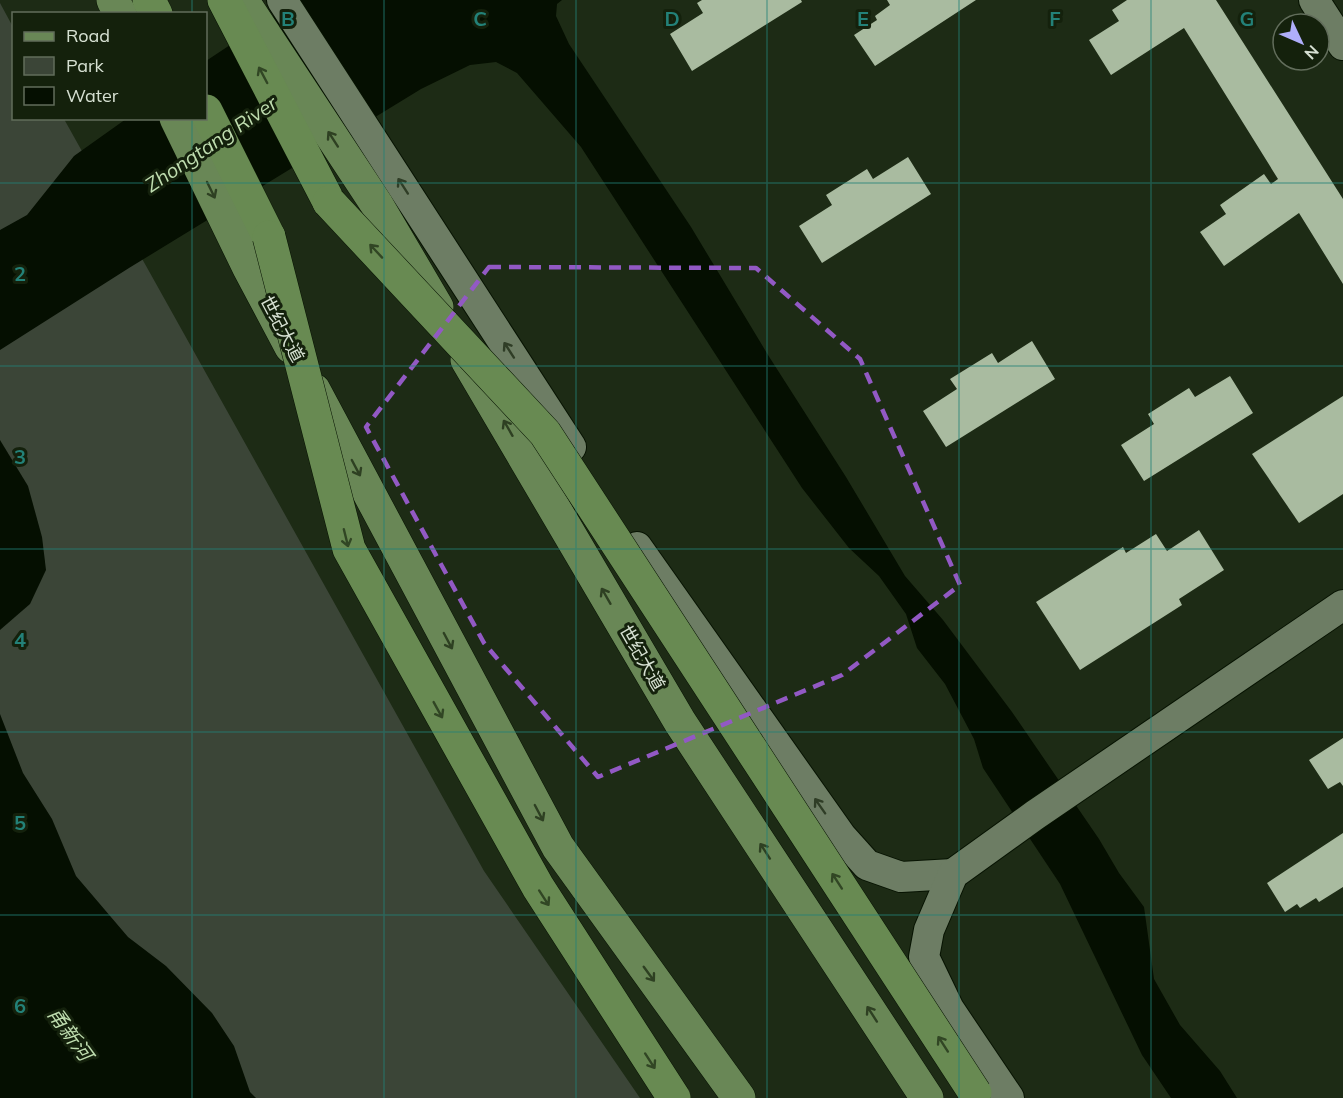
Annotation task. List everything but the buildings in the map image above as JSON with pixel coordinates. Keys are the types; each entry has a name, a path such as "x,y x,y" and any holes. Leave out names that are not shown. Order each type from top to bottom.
{"highway":[{"path":"224,0 329,202 545,433 977,1096"},
{"path":"207,113 269,237 349,549 538,887 674,1098"}],"main road":[{"name":"世纪大道","path":"242,0 377,205 680,722 927,1098"},
{"name":"世纪大道","path":"177,120 249,268 558,847 739,1098"}],"street":[{"path":"1314,0 1342,43"},
{"path":"290,12 617,518 841,836 867,865 901,877 952,874 1343,605"},
{"path":"952,874 929,930 924,957 949,1009 1009,1098"}],"highlighted area":[{"path":"489,267 756,268 860,359 960,585 842,675 598,777 484,643 366,427"}],"green space":[{"path":"0,3 12,25 12,120 65,120 484,871 640,1098 0,1098"}],"water":[{"name":"Zhongtang River","path":"298,0 562,0 557,4 556,16 569,44 691,227 905,576 943,620 1012,712 1144,907 1154,979 1180,1025 1220,1071 1237,1098 1171,1098 1142,1055 1060,884 983,768 974,739 945,684 917,648 906,614 879,576 849,548 802,488 581,147 517,73 496,62 470,65 421,89 0,350 0,230 27,215 74,156 125,120 207,120 207,60"},
{"path":"0,440 28,486 42,537 46,570 30,604 0,630"},
{"name":"甬新河","path":"0,714 23,773 52,819 76,876 128,937 166,966 212,1013 234,1046 250,1092 256,1098 0,1098"}]}
